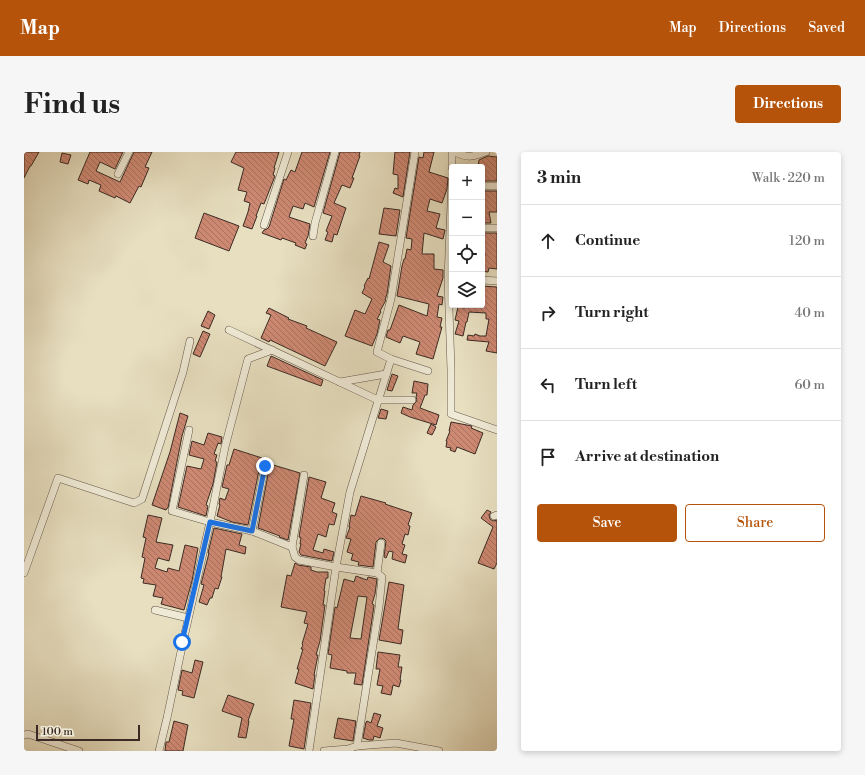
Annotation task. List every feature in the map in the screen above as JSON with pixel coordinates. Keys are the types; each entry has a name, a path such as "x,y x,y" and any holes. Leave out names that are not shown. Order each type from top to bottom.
{"street":[{"path":"118,174 129,152"},
{"path":"264,225 288,152"},
{"path":"313,236 315,223 335,152"},
{"path":"415,152 391,299 377,352 391,360 428,371"},
{"path":"452,152 452,164"},
{"path":"455,152 471,157 474,154 486,152"},
{"path":"485,186 497,186"},
{"path":"485,228 497,228"},
{"path":"450,272 451,236"},
{"path":"485,280 497,281"},
{"path":"450,308 451,414 497,430"},
{"path":"229,330 378,400 412,400"},
{"path":"24,574 58,478 134,504 142,499 183,372 190,341"},
{"path":"159,751 182,642 210,522 224,447 248,359 272,350"},
{"path":"308,751 336,567 350,492 391,360"},
{"path":"340,382 386,374"},
{"path":"189,430 172,511 210,522 252,531 292,547"},
{"path":"252,531 265,466"},
{"path":"304,475 292,547 295,557 299,560 377,573 382,577 379,607 357,746"},
{"path":"377,573 381,543"},
{"path":"155,610 188,618"},
{"path":"24,735 28,734 79,751"},
{"path":"324,751 348,750 357,746 396,743 439,751"}],"building":[{"path":"24,152 39,152 24,178"},
{"path":"90,152 123,152 115,169 100,162 96,171 120,182 134,152 152,152 145,167 149,168 141,187 139,186 130,203 116,196 115,198 99,191 101,185 89,180 88,184 78,180"},
{"path":"236,152 279,152 274,168 273,175 275,176 264,204 261,203 252,229 243,226 250,203 244,201 247,192 238,190 244,168 231,162"},
{"path":"302,152 330,152 314,207 305,203 303,209 293,206 289,217 310,224 305,249 295,245 296,243 282,238 281,240 262,233 269,227 284,179 286,180 291,170 295,172"},
{"path":"340,152 360,152 360,156 350,188 342,185 334,203 346,208 337,235 334,234 332,242 325,240 328,232 326,231 332,216 323,213"},
{"path":"395,152 410,152 403,197 393,193 395,188 398,189 398,175 393,174"},
{"path":"424,152 434,152 429,172 448,178 447,189 442,203 430,199 427,211 440,214 436,228 445,230 443,239 424,233 422,254 434,254 434,269 443,270 443,278 437,296 443,297 442,305 439,304 437,317 442,318 440,327 442,327 433,359 416,354 420,342 403,336 400,343 386,337 399,305 427,316 429,304 397,296 402,266 407,249 411,250 412,239 406,238 419,157 423,158"},
{"path":"62,153 71,155 68,164 60,162"},
{"path":"488,156 497,157 497,181 485,181 485,164 478,164 479,160"},
{"path":"485,191 497,191 497,212 489,212 491,223 485,223"},
{"path":"384,208 400,210 396,236 379,234"},
{"path":"204,213 239,226 229,251 195,238"},
{"path":"485,233 497,233 497,269 489,268 488,272 485,272"},
{"path":"379,242 389,245 383,262 391,266 386,300 377,319 380,320 377,334 372,346 345,336 355,310 365,314 372,299 362,293 368,278 369,279"},
{"path":"485,286 497,287 497,353 486,351 489,342 467,340 468,335 474,336 475,334 486,336 489,319 486,319 486,313 469,312 463,336 455,334 459,321 455,320 458,308 485,308"},
{"path":"269,308 289,318 288,319 307,326 306,328 337,342 325,366 270,340 269,342 261,338 271,315 266,313"},
{"path":"208,311 215,315 209,329 201,326"},
{"path":"203,331 210,334 200,357 193,354"},
{"path":"271,356 323,380 321,386 267,366"},
{"path":"392,374 398,376 392,391 387,390"},
{"path":"414,381 428,384 427,395 425,395 420,408 439,415 436,425 401,413 403,407 412,410 413,405 417,400 417,393 412,393"},
{"path":"381,409 388,411 386,419 378,418"},
{"path":"180,413 188,416 182,436 168,508 166,510 152,505 170,452"},
{"path":"451,422 472,426 471,428 483,433 475,454 457,447 455,452 450,450 451,448 446,447"},
{"path":"431,424 436,427 432,435 427,433"},
{"path":"208,433 222,437 221,444 218,443 214,454 217,455 215,461 217,462 213,484 206,505 208,506 206,516 178,507 187,466 201,469 204,459 189,455 192,441 204,445"},
{"path":"234,449 262,458 248,525 232,522 217,516 220,498 225,500 229,489 222,487 227,465 229,465"},
{"path":"270,464 300,473 288,540 258,528"},
{"path":"309,477 326,482 321,498 335,503 332,512 337,514 334,525 329,524 326,537 318,534 313,550 323,553 324,549 334,552 332,561 301,555 299,552 301,538 299,537"},
{"path":"361,496 386,503 385,504 412,513 408,525 410,526 408,535 405,534 402,544 405,545 402,554 407,555 405,563 392,559 393,552 389,551 386,558 384,557 386,541 381,538 376,542 373,567 358,565 359,562 351,560 353,554 347,552 351,539 346,538 350,527 351,515 355,516"},
{"path":"487,510 491,512 489,515 490,519 493,521 497,520 497,563 494,569 478,563 493,527 481,518"},
{"path":"148,515 162,518 156,542 173,545 169,561 158,558 155,568 167,572 168,568 179,571 185,545 198,548 192,581 184,610 161,604 163,598 153,596 156,585 143,583 144,579 141,578 145,558 142,557 146,538 143,537"},
{"path":"214,528 242,534 239,545 246,547 245,554 226,549 222,577 218,589 215,588 212,598 210,598 207,605 199,602 204,585 201,584"},
{"path":"295,563 298,565 311,567 311,570 317,572 328,572 328,578 326,578 324,591 323,605 325,605 320,641 316,655 318,655 313,689 295,683 299,669 297,669 303,649 301,649 302,644 308,624 304,623 307,612 281,607 287,575 291,576"},
{"path":"356,576 367,580 368,577 377,579 372,604 374,606 362,685 354,684 356,673 347,673 347,671 330,668 332,655 328,654 335,607 337,608 344,579 354,582","holes":["358,596 367,597 361,639 350,638"]},
{"path":"389,582 404,585 398,629 403,630 401,644 379,640"},
{"path":"378,652 400,655 398,667 402,667 401,680 399,687 393,685 391,695 381,693 383,686 377,685 380,669 376,669"},
{"path":"195,660 203,662 194,698 182,695 183,691 178,690 182,670 192,673"},
{"path":"228,695 254,704 248,721 246,738 238,737 242,718 222,711"},
{"path":"294,700 311,703 304,749 289,746 294,719 291,719"},
{"path":"374,713 381,715 377,726 383,728 380,738 374,736 373,740 369,740 363,738 366,722 371,723"},
{"path":"338,718 356,721 353,741 334,738"},
{"path":"174,721 188,725 183,751 165,751 166,742 169,742"}],"route":[{"path":"182,642 210,522 252,531 265,466"}]}
